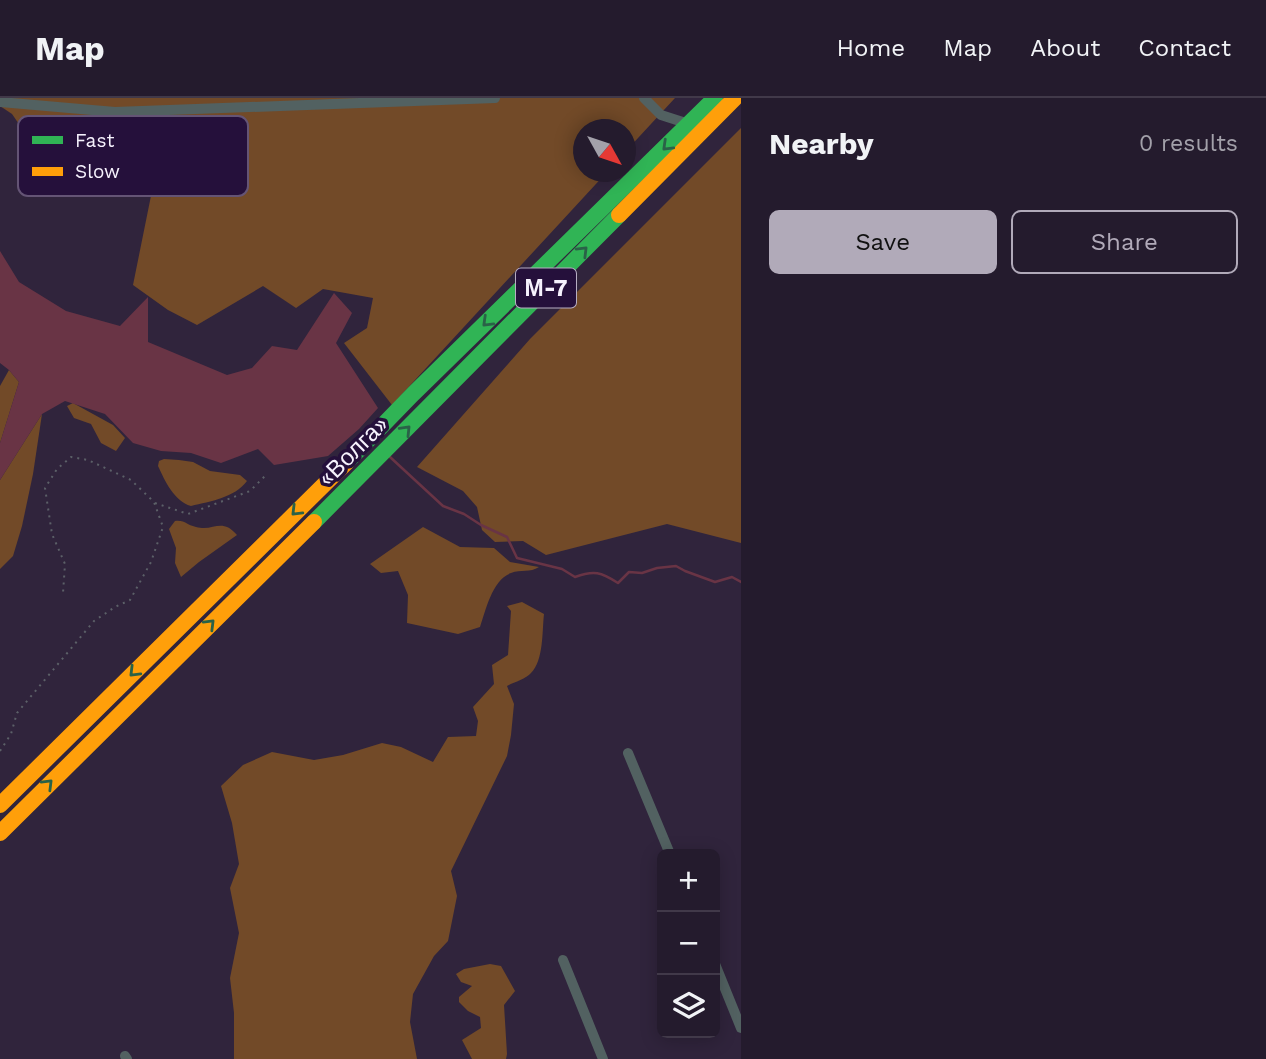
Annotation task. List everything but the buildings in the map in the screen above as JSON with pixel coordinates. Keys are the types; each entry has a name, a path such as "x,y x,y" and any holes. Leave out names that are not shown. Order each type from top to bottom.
{"highway":[{"name":"«Волга»","path":"0,805 715,98"},
{"name":"«Волга»","path":"0,832 376,461 735,98"}],"street":[{"path":"0,102 115,113 495,98"},
{"path":"644,98 661,115 689,124"},
{"path":"628,753 668,849"},
{"path":"563,960 603,1059"},
{"path":"719,975 741,1028"}],"path":[{"path":"63,593 65,564 52,534 45,488 57,469 71,457 88,460 131,480 154,502 188,514 250,491 265,476"},
{"path":"0,751 11,734 17,713 94,621 130,600 151,562 163,527 154,502"}],"shaded area":[{"path":"0,98 675,98 636,140 636,119 573,119 573,182 598,182 392,405 344,343 367,328 373,298 323,289 296,308 263,286 197,325 168,310 133,285 151,196 248,196 248,116 18,116 18,123 12,114 0,106"},
{"path":"741,128 741,543 667,524 546,555 523,541 495,542 482,530 477,507 463,491 417,467 530,339"},
{"path":"0,251 19,282 66,311 120,326 148,297 148,342 227,375 252,368 272,346 297,350 334,293 352,313 336,343 378,408 328,456 274,465 258,449 221,463 191,453 161,451 133,443 105,414 65,401 42,414 0,480 0,443 19,382 0,363"},
{"path":"9,370 19,382 0,443 0,386"},
{"path":"73,403 113,425 125,438 116,451 101,443 91,424 74,418 67,406"},
{"path":"42,414 22,526 13,556 0,569 0,480"},
{"path":"164,459 193,462 210,471 240,475 247,481 229,495 191,506 180,500 167,484 158,466 159,461"},
{"path":"175,521 202,528 222,526 237,535 181,577 175,563 176,548 169,529"},
{"path":"423,527 460,547 494,548 510,562 539,567 511,573 499,582 480,627 458,634 407,623 408,595 398,571 381,573 370,564"},
{"path":"522,602 544,614 540,653 531,673 507,686 514,704 507,756 451,871 457,896 448,941 434,956 413,994 410,1022 417,1059 234,1059 234,1013 230,978 239,933 230,888 239,864 232,823 221,786 243,765 272,752 314,760 343,755 382,743 401,747 433,762 448,737 476,736 478,721 473,707 494,684 492,665 508,655 511,611 507,606"},
{"path":"490,964 501,966 515,991 504,1005 507,1054 506,1059 472,1059 462,1040 481,1028 480,1017 459,1002 459,997 472,986 461,982 456,974 464,969"}],"waterway":[{"path":"390,457 443,506 507,537 517,558 562,569 575,577 597,573 618,583 629,572 642,573 676,566 715,582 732,577 741,582"}],"traffic: fast":[{"path":"347,462 715,98"},
{"path":"314,522 619,215"}],"traffic: slow":[{"path":"619,215 735,98"},
{"path":"0,805 347,462"},
{"path":"0,833 314,522"}]}
